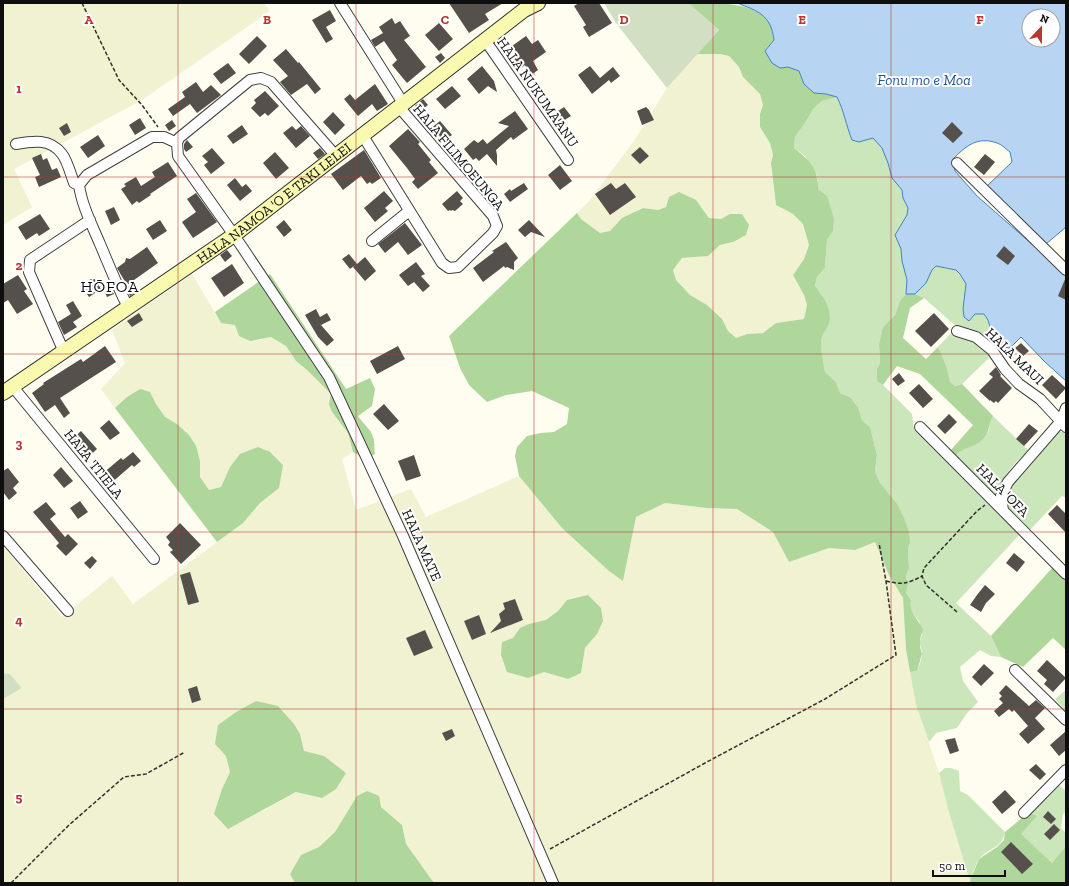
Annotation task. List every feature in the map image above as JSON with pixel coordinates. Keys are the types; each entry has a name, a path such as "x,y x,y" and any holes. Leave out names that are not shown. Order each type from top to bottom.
{"street":[{"name":"HALA FILIMOEUNGA","path":"340,3 401,105 493,216 497,226 493,233 458,268 449,268 442,264 409,211"},
{"name":"HALA NAMOA 'O E TAKI LELEI","path":"8,390 128,306 234,235 485,40 522,7 538,3"},
{"name":"HALA NUKUMA'ANU","path":"485,40 568,160"},
{"path":"128,306 81,199 79,185 87,175 152,137 164,137 177,143 179,138 250,80 261,78 271,82 336,156"},
{"path":"363,136 409,211 372,241"},
{"path":"16,144 34,140 49,143 62,154 74,183 79,185"},
{"name":"HALA MATE","path":"177,143 178,156 234,235 329,378 403,536 553,883"},
{"path":"958,163 1066,270"},
{"path":"64,352 29,272 30,260 90,220"},
{"name":"HALA MAUI","path":"957,331 976,337 992,350 1005,369 1019,384 1040,399 1063,424"},
{"name":"HALA 'ITIELA","path":"8,390 154,559"},
{"path":"1000,507 1001,496 1008,482 1063,424 1066,408"},
{"name":"HALA 'OFA","path":"920,427 1066,574"},
{"path":"3,536 68,611"},
{"path":"1015,670 1066,720"},
{"path":"1024,813 1066,770"}],"path":[{"path":"82,3 119,80 142,105 164,137"},
{"path":"957,612 926,585 922,576 924,568 986,504 1000,507"},
{"path":"541,854 705,763 825,700 896,655 886,581 879,543"},
{"path":"886,581 899,584 910,582 922,576"},
{"path":"11,883 68,825 124,777 146,774 185,752"}],"green space":[{"path":"3,3 264,3 270,11 142,100 14,169 32,207 3,225"},
{"path":"604,3 688,3 719,30 667,88 616,23"},
{"path":"688,3 723,3 747,8 757,12 766,18 772,27 774,40 765,51 780,68 788,67 799,71 804,84 814,93 837,97 822,101 813,109 795,137 794,148 806,158 815,171 819,190 827,196 834,219 833,231 827,240 825,268 817,277 815,286 825,300 830,315 830,321 822,337 821,350 825,372 836,382 840,393 850,397 858,407 862,420 870,427 877,455 875,471 880,483 897,504 909,532 909,568 906,576 908,585 906,593 911,600 910,604 912,612 923,629 920,639 922,654 917,671 910,672 906,649 903,598 889,575 875,542 855,550 829,548 789,562 773,532 737,509 707,508 665,503 636,517 623,581 609,571 562,528 519,476 515,456 517,447 527,436 554,432 567,424 569,408 532,391 506,395 487,402 469,385 460,368 449,336 577,213 581,219 600,233 610,231 622,218 643,208 658,210 666,207 669,197 679,192 696,200 709,218 721,219 730,214 742,214 749,225 746,235 733,242 720,245 708,256 682,258 673,270 676,280 690,295 707,305 722,319 728,331 736,338 747,334 763,333 776,323 804,319 807,305 804,295 793,275 804,259 809,245 803,224 793,214 776,205 771,163 773,155 770,143 760,127 760,114 763,105 760,94 743,77 739,67 729,56 720,54 697,54 719,30"},
{"path":"737,3 1066,3 1061,8 1021,8 1021,35 1018,42 1066,127 984,189 1012,162 1010,152 1002,145 990,141 984,141 967,146 953,159 955,171 977,196 1018,232 1066,381 1021,337 1010,348 1003,347 991,356 962,384 955,386 950,382 938,347 957,327 924,298 915,294 900,301 895,315 883,327 879,344 880,363 877,369 877,381 883,385 912,414 914,429 1021,533 956,603 991,636 1001,657 991,656 980,650 960,667 963,681 978,702 967,713 957,728 936,733 929,742 916,705 910,672 917,671 922,658 920,641 922,635 920,623 911,610 911,600 906,593 908,585 906,576 909,568 908,549 910,543 875,471 877,455 870,427 862,420 858,407 850,397 840,393 836,382 825,372 821,349 822,339 827,326 822,295 815,286 817,277 825,268 827,240 833,231 819,190 817,176 805,156 794,148 795,137 813,109 822,101 836,97 814,93 788,67 780,68 773,28 767,19 756,10"},
{"path":"697,54 721,54 729,56 739,67 743,77 760,94 763,105 760,114 760,127 770,143 773,155 771,163 776,205 793,214 803,224 809,245 804,259 793,275 804,295 807,305 804,319 776,323 763,333 747,334 736,339 728,331 722,319 707,305 690,295 676,280 673,270 682,258 708,256 720,245 733,242 730,214 721,219 709,218 702,207 666,207 658,210 642,208 622,218 610,231 600,233 581,219 577,213 589,201 634,141 667,88"},
{"path":"192,274 221,323 235,325 239,336 260,340 271,337 286,346 296,361 331,394 329,404 332,412 348,433 353,452 342,459 356,510 411,489 426,517 519,476 562,528 623,581 636,517 665,503 707,508 737,509 773,532 789,562 829,548 855,550 875,542 889,575 903,598 906,649 916,705 939,773 948,809 971,883 434,883 406,844 402,825 381,807 357,796 335,832 319,847 301,855 290,874 295,883 3,883 3,699 22,688 10,674 3,673 3,546 62,617 112,576 133,604 243,523 260,503 279,488 230,467 221,487 209,490 200,477 200,461 177,424 165,417 150,392 127,397 115,408 101,389 125,363 112,330","holes":["567,600 597,634 585,648 581,673 568,679 544,672 528,678 502,642 513,638 529,624 546,621 558,611","256,701 300,734 304,752 324,756 322,798 297,792 228,829 222,789 230,772 218,725 236,712"]},
{"path":"270,274 346,389 370,378 375,389 372,406 358,416 371,431 374,441 375,454 366,459 353,452 348,433 332,412 329,404 331,394 296,361 286,346 271,337 250,341 239,336 235,325 221,323 215,312"},
{"path":"906,294 915,294 924,298 910,308 903,338 926,359 938,347 946,366 950,382 955,386 962,384 993,416 985,437 977,444 962,450 955,456 950,451 973,425 920,374 897,366 883,385 877,381 877,369 880,363 879,344 883,327 895,315 900,301"},
{"path":"140,389 150,392 165,417 177,424 189,435 196,446 200,461 200,477 209,490 221,487 230,467 240,454 258,447 270,452 283,465 279,488 260,503 243,523 217,542 115,408 127,397"},
{"path":"993,416 1029,451 1009,471 994,495 955,456 959,452 984,438 988,432"},
{"path":"1057,432 1063,432 1066,435 1066,498 1062,496 1030,530 1007,507 1006,496 1012,484"},
{"path":"1053,567 1066,580 1066,650 1053,638 1023,667 1001,657 991,636"},
{"path":"588,595 601,608 603,621 597,634 585,648 581,673 568,679 544,672 528,678 507,672 501,655 502,642 513,638 520,628 546,620 558,611 567,600"},
{"path":"3,673 10,674 22,688 3,699"},
{"path":"1066,690 1066,711 1055,699"},
{"path":"256,701 278,706 294,724 300,734 304,751 324,756 346,773 336,789 322,798 296,792 228,829 214,814 222,789 230,772 226,756 215,744 218,725 236,712"},
{"path":"945,768 951,768 959,771 960,791 968,795 1005,832 1001,842 979,859 970,881 948,809 939,773"},
{"path":"1059,785 1066,791 1066,812 1063,814 1061,828 1066,833 1066,846 1052,863 1020,834 1037,816 1029,812 1051,789"},
{"path":"367,791 379,796 381,807 402,825 406,844 434,883 295,883 290,874 301,855 319,847 335,832 357,796"},
{"path":"1029,812 1037,816 1021,834 1052,863 1066,846 1066,883 971,883 970,881 979,859 997,847 1004,840 1005,832"}],"water":[{"name":"Fonu mo e Moa","path":"737,3 1066,3 1066,227 1046,244 984,189 1012,162 1010,152 1000,144 990,141 978,142 967,146 953,159 955,171 977,196 1066,274 1066,381 1021,337 1010,348 1003,347 993,334 984,314 975,314 969,321 964,317 963,309 966,284 956,270 936,266 932,270 926,283 915,294 906,294 907,280 902,261 901,249 895,235 907,215 908,208 903,198 902,190 892,178 882,148 873,138 859,142 852,140 837,97 814,93 804,84 799,71 788,67 780,68 772,63 765,51 774,40 770,25 767,19 757,12"}],"building":[{"path":"449,3 503,3 485,14 489,20 469,33"},
{"path":"579,3 599,3 612,23 589,37 583,27 586,25 574,6"},
{"path":"330,10 336,21 326,27 333,39 326,43 312,20"},
{"path":"392,18 395,24 400,21 410,36 404,40 426,67 407,83 392,65 397,60 384,41 375,47 371,40 383,33 379,27"},
{"path":"439,23 453,39 439,51 425,35"},
{"path":"257,36 267,46 249,64 239,54"},
{"path":"526,36 532,44 538,40 546,52 533,61 538,70 531,75 525,65 519,70 511,59 518,54 512,46"},
{"path":"286,49 298,63 299,62 321,89 315,94 307,84 291,95 280,82 288,76 273,60"},
{"path":"441,53 445,58 440,63 435,57"},
{"path":"228,63 236,73 221,84 213,74"},
{"path":"482,66 494,81 497,92 488,86 479,94 467,79"},
{"path":"590,66 600,78 613,67 620,76 611,83 609,80 592,94 578,75"},
{"path":"196,82 203,92 211,85 221,95 197,113 190,104 173,116 168,109 185,97 182,92"},
{"path":"375,84 388,104 377,111 372,104 358,116 344,99 350,94 355,100"},
{"path":"452,86 461,96 445,109 436,99"},
{"path":"265,91 279,106 268,116 265,113 260,117 251,108 256,103 254,100"},
{"path":"423,99 428,105 419,112 415,106"},
{"path":"564,107 571,116 563,121 561,118 560,120 555,113"},
{"path":"646,107 654,120 642,125 637,111"},
{"path":"515,111 528,129 513,140 511,137 496,150 497,166 487,154 479,161 476,158 473,160 464,149 474,140 478,143 483,139 487,144 509,126 498,123"},
{"path":"333,112 345,125 335,135 323,122"},
{"path":"140,118 146,128 135,135 129,125"},
{"path":"172,120 176,126 169,131 165,125"},
{"path":"440,121 452,135 443,142 439,135 435,138 429,130"},
{"path":"952,122 963,133 953,143 942,133"},
{"path":"67,123 71,132 64,136 59,128"},
{"path":"242,125 248,134 233,144 227,136"},
{"path":"292,126 296,130 301,126 310,136 296,148 283,133"},
{"path":"408,129 420,142 418,144 431,160 429,162 438,173 418,189 412,182 415,179 389,146"},
{"path":"98,135 105,146 88,158 80,147"},
{"path":"187,140 193,147 186,152 184,149 184,144"},
{"path":"640,147 649,156 640,164 631,155"},
{"path":"212,148 225,163 211,174 204,165 208,162 202,156"},
{"path":"320,148 325,154 318,159 313,153"},
{"path":"364,150 381,178 372,184 370,182 367,184 361,176 343,190 331,174"},
{"path":"275,152 289,168 276,179 263,163"},
{"path":"41,154 43,160 47,158 52,170 57,168 61,177 39,187 35,177 40,175 32,158"},
{"path":"985,154 995,162 984,175 974,167"},
{"path":"168,162 177,176 139,203 137,201 132,205 121,189 126,186 124,184 136,177 141,186 155,177 152,172"},
{"path":"560,165 572,181 560,190 548,175"},
{"path":"235,178 242,187 246,184 252,191 240,201 227,185"},
{"path":"524,183 528,189 510,202 504,194 510,189 511,191"},
{"path":"611,183 616,189 625,183 636,197 610,215 595,194"},
{"path":"384,191 393,201 385,208 388,211 375,222 364,208"},
{"path":"457,191 463,198 460,201 463,204 455,211 448,211 442,204"},
{"path":"196,193 217,222 193,238 182,222 196,212 187,199"},
{"path":"114,207 120,220 111,225 105,211"},
{"path":"40,214 50,229 39,236 37,233 26,240 18,227"},
{"path":"160,220 167,231 153,240 146,229"},
{"path":"284,220 292,230 284,237 276,227"},
{"path":"529,220 545,237 531,232 525,237 518,230"},
{"path":"405,223 422,245 408,255 398,242 385,253 378,244"},
{"path":"506,242 518,258 514,262 514,270 507,267 505,268 504,266 483,282 473,268 494,252 492,251"},
{"path":"1004,246 1015,256 1008,265 996,256"},
{"path":"147,247 158,263 127,285 117,268 125,262 126,258 130,259"},
{"path":"227,250 232,256 225,262 220,255"},
{"path":"349,254 357,264 365,257 376,271 365,281 353,267 355,265 350,269 342,259"},
{"path":"416,262 425,274 421,276 430,286 423,292 414,282 408,286 399,275"},
{"path":"232,264 244,283 224,297 211,278"},
{"path":"18,275 27,289 24,291 33,304 17,314 8,300 3,303 3,284"},
{"path":"1066,277 1066,300 1058,296"},
{"path":"91,279 95,279 101,289 89,297 81,285"},
{"path":"132,284 137,291 130,296 126,288"},
{"path":"109,285 114,294 107,297 103,288"},
{"path":"73,301 82,316 73,322 77,327 64,335 58,322 71,314 66,305"},
{"path":"316,309 320,317 327,313 331,320 321,325 334,340 327,346 318,337 305,315"},
{"path":"139,313 143,320 132,327 127,321"},
{"path":"934,313 949,329 931,347 915,331"},
{"path":"1021,343 1029,351 1023,356 1015,348"},
{"path":"105,346 116,362 60,398 70,413 64,418 55,405 45,412 32,393 44,384 43,383 81,359 83,362"},
{"path":"398,346 405,359 377,374 370,361"},
{"path":"996,367 1001,375 1000,376 1012,388 998,403 996,401 994,403 979,391 993,377 989,374"},
{"path":"899,373 905,381 898,386 892,379"},
{"path":"1052,375 1066,388 1056,399 1042,385"},
{"path":"919,384 933,399 923,408 909,393"},
{"path":"384,404 399,421 388,430 373,414"},
{"path":"949,414 957,422 945,434 937,426"},
{"path":"109,420 120,433 110,440 100,428"},
{"path":"1029,424 1038,431 1024,446 1016,439"},
{"path":"81,431 97,449 85,460 69,442"},
{"path":"133,452 141,461 134,467 132,465 110,484 102,474 121,458 123,460"},
{"path":"414,455 421,476 406,481 398,461"},
{"path":"61,467 73,481 64,488 53,475"},
{"path":"8,468 19,482 13,488 17,493 9,500 3,492 3,471"},
{"path":"80,501 88,512 78,519 70,508"},
{"path":"46,502 56,514 50,519 65,537 68,534 78,544 66,556 56,546 59,543 33,512"},
{"path":"1057,505 1066,514 1066,533 1048,514"},
{"path":"180,523 201,545 181,564 170,552 173,550 168,545 170,542 166,537"},
{"path":"1014,553 1025,562 1017,572 1006,563"},
{"path":"92,556 97,561 90,569 84,563"},
{"path":"190,572 199,602 188,605 180,575"},
{"path":"985,585 995,594 986,603 981,612 970,605"},
{"path":"515,599 523,620 490,633 501,621 499,614 505,609 503,603"},
{"path":"479,615 486,634 472,640 464,621"},
{"path":"425,630 433,648 414,656 406,638"},
{"path":"1047,660 1066,678 1053,692 1044,684 1047,680 1037,671"},
{"path":"984,664 994,673 981,686 972,677"},
{"path":"1006,685 1029,706 1036,700 1045,708 1035,718 1045,729 1028,744 1019,734 1028,726 1014,710 1012,712 1009,709 999,717 994,711 1003,703 999,699 1002,696 999,693"},
{"path":"197,686 201,700 192,703 188,689"},
{"path":"452,729 455,736 446,741 442,733"},
{"path":"1066,731 1066,750 1059,756 1050,745"},
{"path":"955,738 959,751 950,754 945,740"},
{"path":"1036,764 1046,774 1040,780 1029,770"},
{"path":"1005,790 1016,802 1002,814 992,802"},
{"path":"1048,811 1056,819 1051,824 1043,817"},
{"path":"1054,824 1060,830 1050,840 1044,834"},
{"path":"1011,842 1033,864 1022,874 1001,852"}],"district":[{"name":"HŌFOA","path":"110,286"}]}
